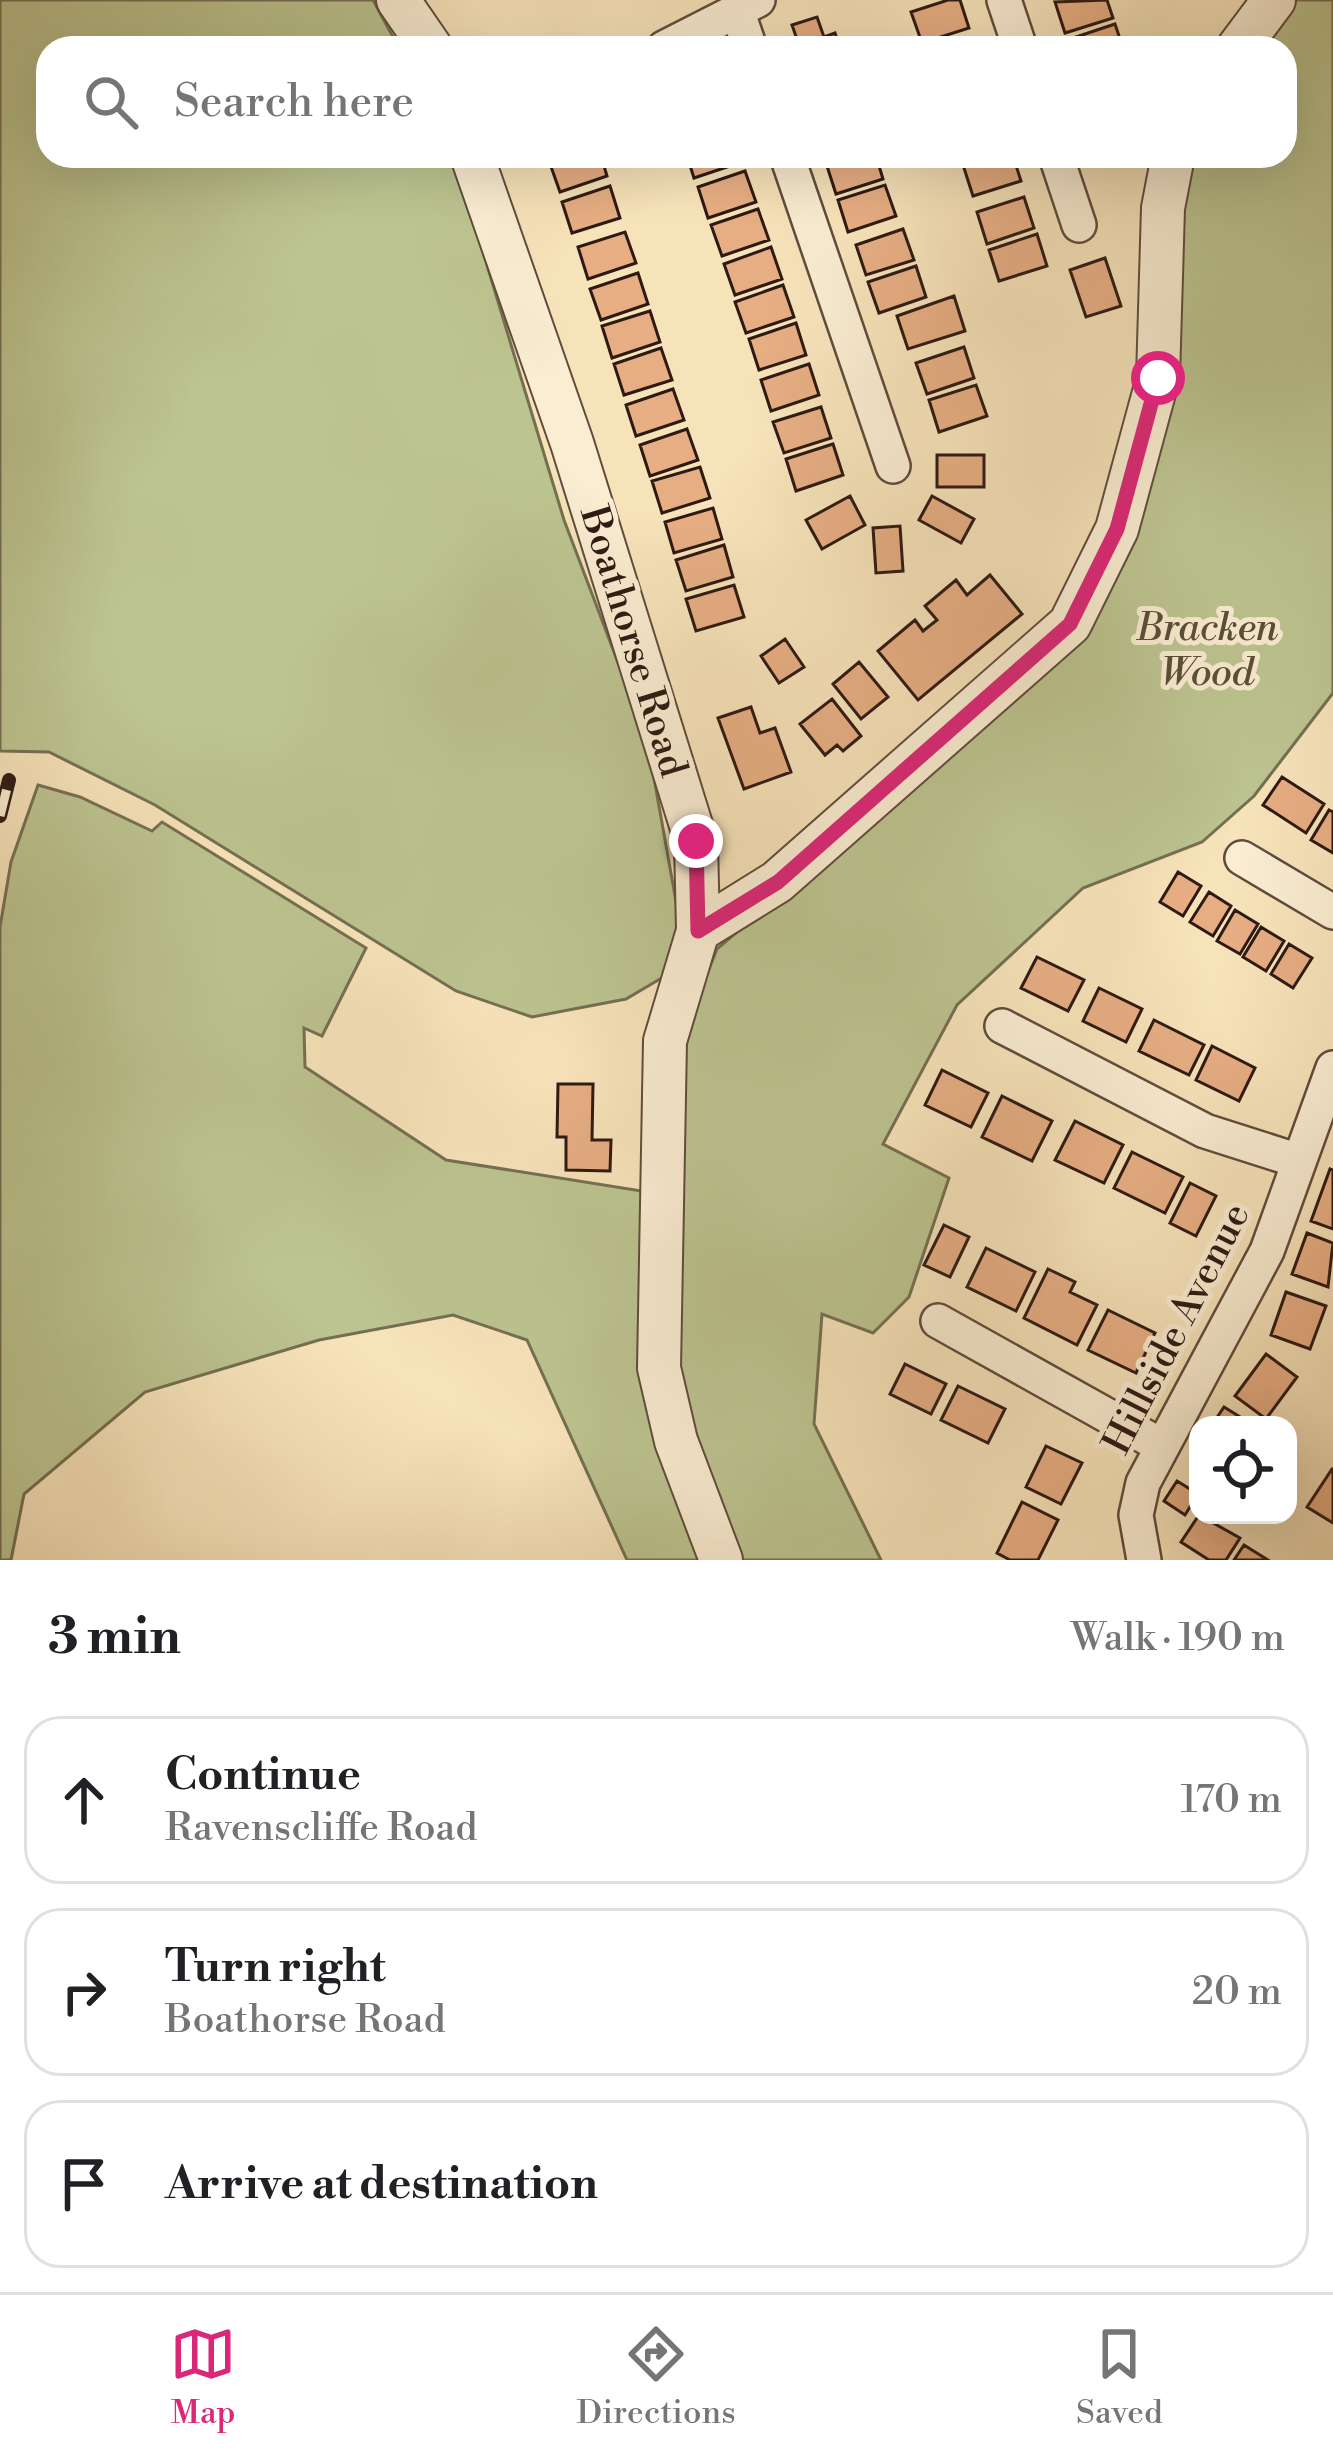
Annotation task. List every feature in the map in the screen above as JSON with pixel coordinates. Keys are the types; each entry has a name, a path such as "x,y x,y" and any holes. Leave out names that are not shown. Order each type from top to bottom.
{"street":[{"path":"398,0 425,36"},
{"path":"1004,0 1016,36"},
{"path":"1247,36 1274,0"},
{"path":"688,36 748,6 749,36"},
{"name":"Boathorse Road","path":"476,168 656,700 696,841 698,931 664,1041 659,1368 676,1441 722,1560"},
{"path":"791,168 893,466"},
{"path":"1060,168 1079,225"},
{"path":"698,931 778,882 1070,624 1117,529 1158,378 1163,208 1171,168"},
{"path":"1242,858 1333,912"},
{"path":"1014,1045 1204,1131 1299,1161"},
{"name":"Hillside Avenue","path":"1144,1560 1136,1515 1160,1445 1238,1311 1333,1068"},
{"path":"938,1321 1160,1445"}],"green space":[{"path":"0,0 373,0 392,36 36,36 36,168 458,168 564,520 647,739 687,963 626,999 532,1017 456,991 155,805 49,752 0,751"},
{"name":"Bracken Wood","path":"1274,0 1333,0 1333,693 1254,796 1202,842 1083,888 957,1005 883,1144 949,1178 909,1297 873,1333 822,1314 814,1424 881,1560 735,1560 678,1404 681,1039 717,949 957,744 1117,529 1180,168 1297,168 1297,36 1250,36"},
{"path":"38,785 80,797 152,831 162,822 366,948 322,1036 304,1028 305,1067 446,1160 648,1192 706,1560 627,1560 527,1340 453,1315 319,1340 145,1392 24,1494 11,1560 0,1560 0,927 11,862"}],"building":[{"path":"960,0 969,28 944,36 920,36 911,12"},
{"path":"1107,0 1113,18 1065,33 1055,2"},
{"path":"817,17 824,36 796,36 792,25"},
{"path":"1115,24 1119,36 1079,36"},
{"path":"551,168 605,168 607,176 560,192"},
{"path":"691,168 724,168 694,178"},
{"path":"828,168 880,168 883,179 836,194"},
{"path":"964,168 1017,168 1021,181 973,196"},
{"path":"745,171 756,202 708,218 698,187"},
{"path":"885,185 896,216 848,232 838,200"},
{"path":"610,186 620,218 572,233 562,202"},
{"path":"1024,197 1034,228 987,244 977,212"},
{"path":"758,209 769,240 722,256 711,225"},
{"path":"903,229 914,260 866,275 856,245"},
{"path":"625,232 636,263 588,279 578,247"},
{"path":"1037,234 1047,266 999,281 989,250"},
{"path":"771,247 782,279 735,295 724,264"},
{"path":"1105,258 1121,306 1086,317 1070,270"},
{"path":"916,266 926,297 879,313 868,282"},
{"path":"638,273 648,304 601,320 590,289"},
{"path":"783,285 794,317 746,333 735,302"},
{"path":"954,296 965,331 908,349 897,316"},
{"path":"650,311 660,342 612,358 602,326"},
{"path":"796,323 806,355 759,370 749,339"},
{"path":"964,347 974,378 927,394 916,363"},
{"path":"661,348 672,380 624,395 614,364"},
{"path":"809,364 819,395 771,411 761,380"},
{"path":"976,385 987,416 939,432 929,400"},
{"path":"673,389 684,420 636,436 626,405"},
{"path":"821,407 831,438 784,453 773,422"},
{"path":"687,429 698,460 650,476 640,445"},
{"path":"833,444 843,475 796,491 786,459"},
{"path":"937,455 984,455 984,487 937,487"},
{"path":"700,467 710,498 662,513 652,481"},
{"path":"850,496 865,525 822,549 806,520"},
{"path":"932,496 974,519 961,543 919,520"},
{"path":"713,508 722,539 674,553 665,522"},
{"path":"900,526 903,571 876,573 873,528"},
{"path":"724,545 733,577 686,591 676,560"},
{"path":"990,575 1022,614 918,700 878,651 915,620 923,631 937,620 925,606 956,580 967,595"},
{"path":"734,585 744,617 696,631 686,599"},
{"path":"785,639 804,667 779,683 761,656"},
{"path":"859,662 888,697 861,719 833,684"},
{"path":"832,699 861,736 843,751 837,745 825,755 800,724"},
{"path":"751,707 760,733 775,728 791,772 744,789 718,718"},
{"path":"1282,777 1324,804 1306,833 1263,805"},
{"path":"1329,810 1333,812 1333,853 1311,840"},
{"path":"1178,872 1201,886 1183,916 1160,902"},
{"path":"1209,892 1231,906 1213,936 1190,922"},
{"path":"1235,910 1258,924 1240,954 1217,941"},
{"path":"1261,927 1284,941 1266,971 1243,957"},
{"path":"1289,944 1312,958 1293,988 1271,974"},
{"path":"1037,957 1084,980 1068,1011 1021,988"},
{"path":"1099,988 1142,1009 1126,1042 1083,1021"},
{"path":"1154,1020 1204,1045 1189,1075 1139,1051"},
{"path":"1212,1046 1255,1068 1239,1101 1196,1080"},
{"path":"942,1070 988,1093 971,1127 925,1105"},
{"path":"558,1084 593,1084 592,1140 611,1140 610,1171 566,1170 566,1137 557,1137"},
{"path":"1002,1096 1052,1121 1032,1161 982,1137"},
{"path":"1075,1121 1123,1145 1104,1183 1055,1160"},
{"path":"1132,1152 1183,1177 1165,1213 1114,1188"},
{"path":"1333,1170 1333,1229 1311,1221"},
{"path":"1190,1183 1216,1196 1196,1236 1170,1223"},
{"path":"944,1225 969,1237 950,1277 924,1265"},
{"path":"1307,1233 1333,1243 1328,1287 1292,1274"},
{"path":"986,1248 1035,1272 1016,1311 967,1287"},
{"path":"1048,1269 1075,1282 1070,1292 1097,1305 1077,1345 1024,1318"},
{"path":"1286,1292 1326,1306 1310,1349 1271,1335"},
{"path":"1108,1310 1155,1333 1136,1373 1088,1350"},
{"path":"1266,1354 1297,1377 1268,1416 1235,1396"},
{"path":"905,1364 946,1384 931,1414 890,1394"},
{"path":"958,1386 1005,1409 988,1443 941,1420"},
{"path":"1224,1407 1238,1416 1218,1416"},
{"path":"1046,1446 1082,1463 1061,1504 1026,1487"},
{"path":"1333,1469 1333,1523 1307,1507"},
{"path":"1177,1481 1189,1488 1185,1515 1164,1501"},
{"path":"1022,1502 1058,1520 1038,1560 1010,1560 997,1553"},
{"path":"1193,1524 1215,1524 1240,1538 1226,1560 1209,1560 1181,1542"},
{"path":"1244,1545 1268,1560 1234,1560"}],"railway":[{"path":"0,816 9,780"}],"route":[{"path":"696,841 698,931 778,882 1070,624 1117,529 1158,378"}]}
